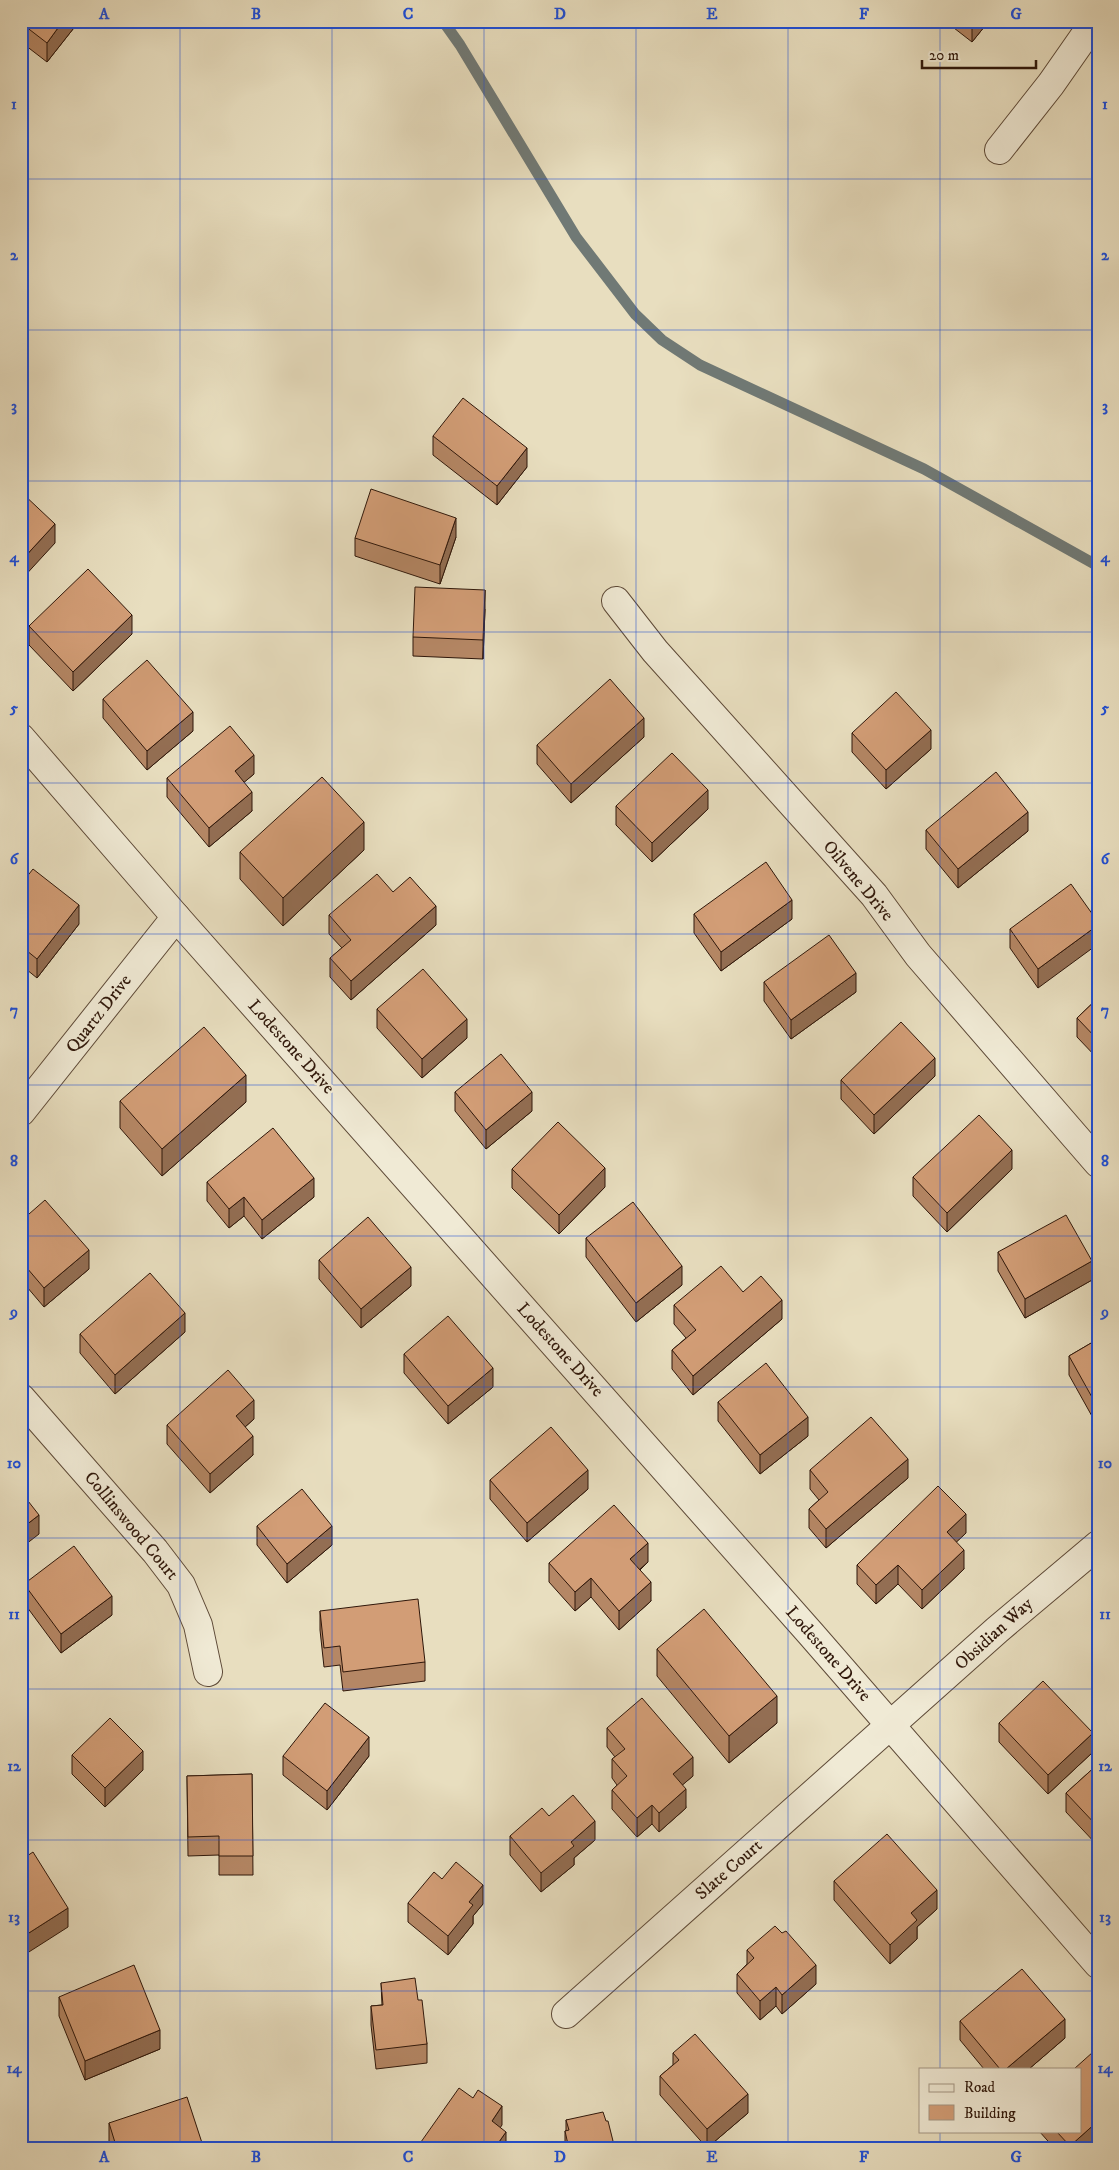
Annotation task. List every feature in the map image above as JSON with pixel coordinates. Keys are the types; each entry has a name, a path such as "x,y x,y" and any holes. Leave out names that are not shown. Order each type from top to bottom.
{"street":[{"path":"998,150 1051,84 1094,21"},
{"name":"Oilvene Drive","path":"616,601 654,651 874,895 918,955 1098,1163"},
{"name":"Lodestone Drive","path":"21,738 176,917 892,1726 1098,1964"},
{"name":"Quartz Drive","path":"21,1112 176,917"},
{"name":"Collinswood Court","path":"21,1398 155,1551 181,1585 198,1625 208,1672"},
{"name":"Obsidian Way","path":"892,1726 997,1630 1098,1545"},
{"name":"Slate Court","path":"566,2014 892,1726"}],"building":[{"path":"21,21 63,21 47,43 21,23"},
{"path":"463,398 527,448 497,486 433,436"},
{"path":"371,489 456,518 440,565 355,538"},
{"path":"21,492 55,524 21,561"},
{"path":"88,569 132,615 73,672 29,626"},
{"path":"415,587 485,590 483,640 413,637"},
{"path":"147,660 193,712 147,751 103,699"},
{"path":"610,679 644,718 571,784 537,745"},
{"path":"896,692 931,730 886,770 852,733"},
{"path":"230,726 254,755 235,771 252,792 209,828 167,778"},
{"path":"672,753 708,790 652,843 616,806"},
{"path":"996,772 1028,812 958,869 926,830"},
{"path":"322,777 364,822 283,898 240,852"},
{"path":"766,862 792,900 721,952 694,914"},
{"path":"33,869 79,905 37,959 21,946 21,884"},
{"path":"377,874 393,892 410,877 436,906 351,981 330,958 351,940 329,915"},
{"path":"1071,884 1098,922 1098,925 1038,969 1010,929"},
{"path":"829,935 856,973 791,1020 764,982"},
{"path":"423,969 467,1019 422,1059 377,1009"},
{"path":"1098,998 1098,1040 1077,1018"},
{"path":"901,1022 935,1058 874,1115 841,1080"},
{"path":"204,1027 246,1075 162,1149 120,1101"},
{"path":"501,1054 532,1092 486,1130 455,1092"},
{"path":"979,1115 1012,1150 947,1213 913,1177"},
{"path":"558,1122 605,1168 559,1215 512,1169"},
{"path":"273,1128 314,1178 262,1220 244,1197 229,1209 207,1182"},
{"path":"45,1200 89,1250 44,1288 21,1261 21,1221"},
{"path":"633,1202 682,1266 636,1303 586,1238"},
{"path":"1066,1215 1092,1261 1025,1299 998,1252"},
{"path":"368,1217 411,1267 361,1309 319,1260"},
{"path":"721,1266 743,1292 761,1276 782,1300 693,1376 672,1350 696,1330 674,1305"},
{"path":"150,1273 185,1313 115,1375 80,1334"},
{"path":"448,1316 493,1368 448,1406 404,1354"},
{"path":"1098,1339 1098,1396 1093,1399 1069,1356"},
{"path":"766,1363 808,1417 760,1455 718,1402"},
{"path":"228,1370 254,1400 236,1416 253,1436 210,1474 167,1425"},
{"path":"871,1417 908,1459 826,1529 809,1509 828,1492 810,1470"},
{"path":"551,1427 588,1470 527,1523 490,1480"},
{"path":"938,1486 966,1514 947,1532 964,1550 922,1590 898,1565 876,1585 857,1565"},
{"path":"302,1489 332,1526 287,1564 257,1526"},
{"path":"21,1492 39,1515 21,1529"},
{"path":"614,1505 648,1543 630,1559 651,1582 619,1611 591,1578 575,1592 549,1563"},
{"path":"74,1546 112,1596 61,1634 24,1584"},
{"path":"418,1599 425,1662 343,1672 340,1646 324,1648 320,1611"},
{"path":"704,1609 777,1696 729,1736 657,1649"},
{"path":"1043,1681 1093,1733 1048,1775 999,1723"},
{"path":"642,1698 693,1757 673,1774 686,1789 659,1813 652,1805 637,1818 612,1790 627,1776 612,1759 625,1749 607,1728"},
{"path":"325,1703 369,1737 327,1791 283,1756"},
{"path":"110,1718 143,1751 105,1788 72,1755"},
{"path":"1098,1764 1098,1827 1066,1793"},
{"path":"252,1774 253,1856 219,1856 219,1836 188,1837 187,1776"},
{"path":"573,1795 595,1821 571,1842 574,1846 541,1873 510,1836 542,1808 549,1816"},
{"path":"887,1834 937,1890 911,1913 917,1920 890,1945 834,1881"},
{"path":"33,1852 68,1908 21,1938 21,1860"},
{"path":"456,1862 483,1885 469,1902 473,1905 448,1936 408,1903 434,1872 442,1879"},
{"path":"775,1926 782,1933 786,1931 816,1965 782,1995 776,1987 760,2001 737,1974 754,1958 747,1950"},
{"path":"134,1965 160,2030 85,2061 59,1997"},
{"path":"1022,1969 1065,2019 1007,2068 999,2068 960,2021"},
{"path":"415,1978 418,2000 422,2000 427,2044 376,2050 371,2006 383,2005 381,1983"},
{"path":"695,2034 748,2094 707,2129 660,2076 679,2060 673,2053"},
{"path":"1093,2052 1098,2057 1098,2121 1070,2146 1057,2132 1082,2132 1082,2068 1075,2068"},
{"path":"459,2088 473,2098 478,2090 502,2106 492,2121 506,2132 494,2149 416,2149"},
{"path":"187,2097 204,2149 117,2149 109,2123"},
{"path":"603,2112 606,2121 608,2121 615,2149 569,2149 565,2131 569,2130 566,2120"}],"waterway":[{"path":"443,21 460,45 576,237 635,314 662,340 700,365 924,469 1098,566"}]}
